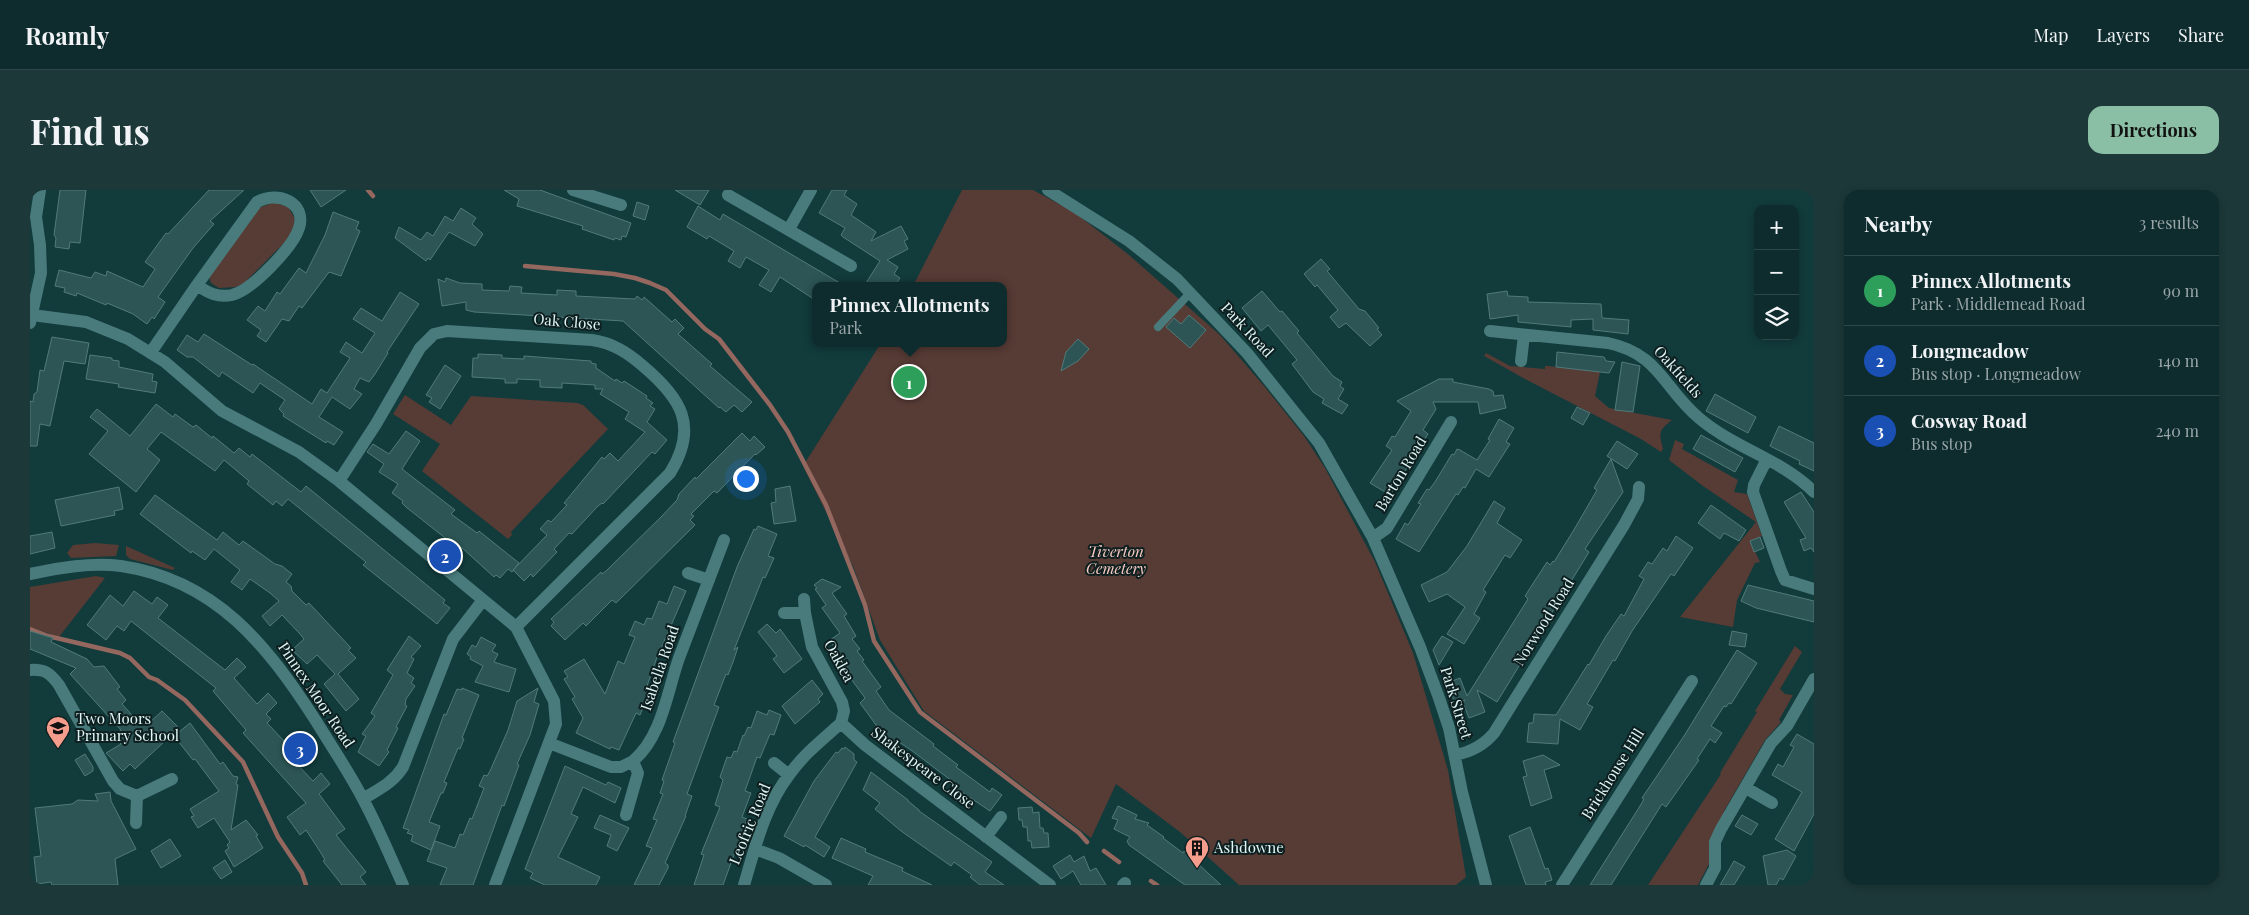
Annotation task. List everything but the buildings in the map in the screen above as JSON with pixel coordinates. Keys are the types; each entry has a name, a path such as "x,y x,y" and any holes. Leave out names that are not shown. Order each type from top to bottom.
{"street":[{"path":"40,190 33,217 40,245 41,273 31,319 86,322 128,339 151,352 222,412 298,452 339,481 516,627 554,701 556,724 498,884"},
{"path":"573,190 592,193 621,205"},
{"path":"789,229 811,190"},
{"name":"Park Road","path":"1048,190 1129,241 1177,279 1247,353 1319,443 1373,538"},
{"path":"728,195 852,266"},
{"path":"151,352 196,285 257,202 269,196 276,196 287,200 296,207 301,218 296,237 251,285 234,295 220,296 208,293 196,285"},
{"name":"Oak Close","path":"339,481 376,424 420,348 434,334 447,331 592,340 617,347 636,360 660,381 676,399 685,429 682,451 670,473 516,627"},
{"name":"Oakfields","path":"1490,331 1608,343 1625,347 1638,353 1650,362 1684,404 1699,419 1788,471 1814,492"},
{"path":"1521,361 1524,335"},
{"name":"Barton Road","path":"1373,538 1387,528 1451,422"},
{"path":"1767,459 1754,485 1753,492 1781,571 1785,580 1814,589"},
{"name":"Norwood Road","path":"1455,755 1477,748 1488,741 1624,525 1638,499 1638,487"},
{"name":"Park Street","path":"1373,538 1436,689 1455,755 1471,833 1486,885"},
{"name":"Isabella Road","path":"633,762 642,754 653,737 724,540"},
{"name":"Pinnex Moor Road","path":"30,574 88,566 119,566 170,579 209,600 243,626 272,657 302,700 363,798 403,885"},
{"path":"688,573 709,580"},
{"name":"Oaklea","path":"804,599 805,613 814,653 833,682 842,702 844,711 841,724"},
{"path":"363,798 397,777 403,767 453,639 483,600"},
{"path":"784,614 805,613"},
{"path":"30,670 46,671 51,674 113,781 120,789 137,796 172,779"},
{"path":"1706,885 1715,868 1716,842 1724,823 1771,743 1787,726 1814,678"},
{"name":"Brickhouse Hill","path":"1562,885 1692,681"},
{"name":"Leofric Road","path":"744,885 771,807 788,775 803,758 841,724"},
{"name":"Shakespeare Close","path":"841,724 865,745 1050,885"},
{"path":"549,743 611,767 621,767 633,762 638,773 626,815"},
{"name":"Leofric Road","path":"774,763 788,775"},
{"path":"1746,788 1772,803"},
{"path":"136,823 137,796"},
{"path":"986,836 1001,817"},
{"path":"755,849 780,858 826,885"}],"lane":[{"path":"1158,327 1190,293"}],"green space":[{"name":"Tiverton Cemetery","path":"962,190 1033,190 1074,212 1129,255 1220,335 1304,436 1325,468 1375,562 1413,653 1448,770 1466,877 1456,885 1239,885 1180,832 1116,784 1091,838 924,711 880,640 853,566 803,466 878,347 1007,347 1007,282 915,282"},
{"path":"274,202 288,207 294,217 296,225 290,237 244,283 236,287 219,288 211,283 209,276 259,208"},
{"path":"1486,353 1510,366 1545,369 1545,366 1548,366 1600,372 1595,396 1609,408 1672,420 1661,432 1663,449 1661,452 1641,439 1525,379 1484,356"},
{"path":"405,395 451,425 471,396 577,403 583,405 608,429 511,532 512,535 508,539 422,471 440,444 393,414"},
{"path":"1675,440 1684,444 1682,449 1738,480 1734,492 1747,494 1762,536 1750,541 1760,562 1755,563 1737,600 1733,627 1680,617 1756,522 1669,460"},
{"path":"95,543 119,545 116,556 71,558 67,553 73,545"},
{"path":"126,546 175,568 173,570 130,559 126,555"},
{"path":"96,576 105,578 59,637 30,627 30,587"},
{"path":"1795,646 1802,652 1780,689 1785,694 1793,695 1779,720 1781,722 1765,740 1724,811 1709,864 1698,885 1648,885 1721,774 1757,712 1755,711"}],"waterway":[{"path":"368,190 373,196"},
{"path":"525,266 614,274 650,283 666,290 705,329 719,339 770,405 788,432 826,505 865,605 874,641 920,712 1079,833 1087,842"},
{"path":"30,629 48,636 120,653 130,658 149,677 157,680 185,700 243,762 278,837 302,873 306,885"},
{"path":"1104,851 1119,862"},
{"path":"1151,881 1157,885"}],"place":[{"name":"Pinnex Allotments","path":"909,382"},
{"name":"Longmeadow","path":"445,556"},
{"name":"Two Moors Primary School","path":"58,749"},
{"name":"Cosway Road","path":"300,749"},
{"name":"Ashdowne","path":"1197,869"}]}
